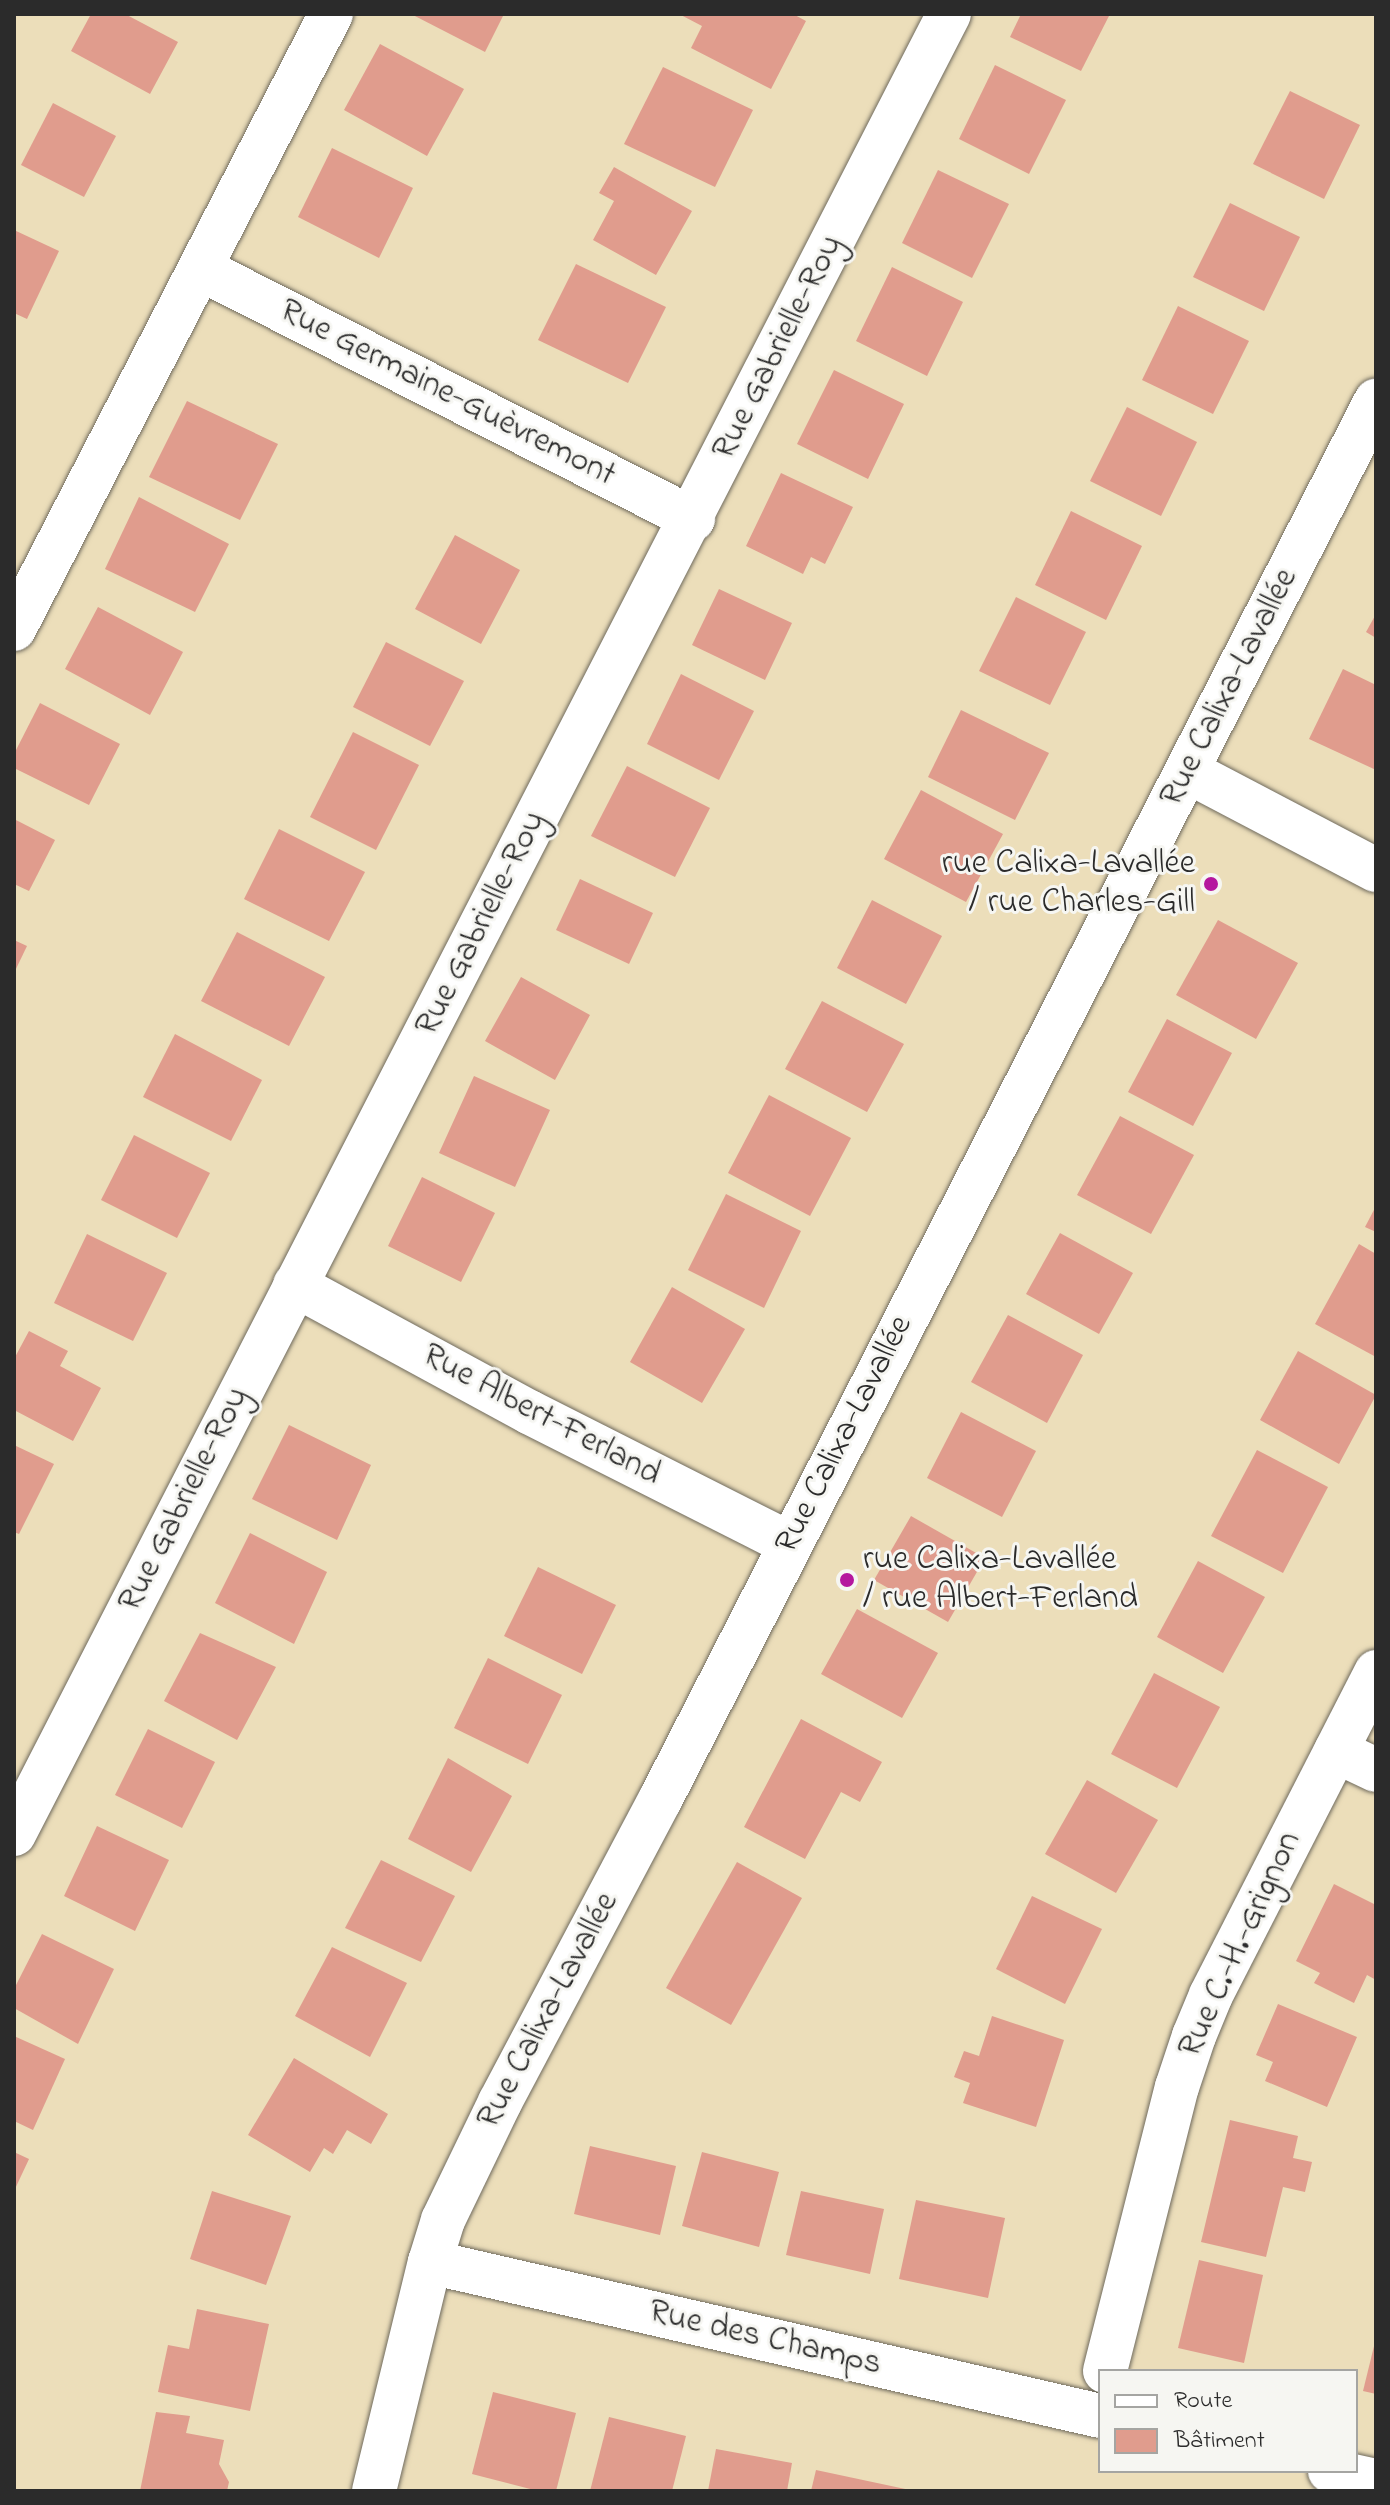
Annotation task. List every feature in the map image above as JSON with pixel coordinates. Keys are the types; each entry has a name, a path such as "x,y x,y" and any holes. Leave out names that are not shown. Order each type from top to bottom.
{"street":[{"path":"14,629 331,14"},
{"name":"Rue Gabrielle-Roy","path":"14,1834 693,519 949,14"},
{"name":"Rue Germaine-Guèvremont","path":"201,269 693,519"},
{"name":"Rue Calixa-Lavallée","path":"374,2491 443,2220 500,2102 660,1800 788,1543 1189,772 1376,401"},
{"path":"1189,772 1376,870"},
{"name":"Rue Albert-Ferland","path":"295,1285 529,1412 788,1543"},
{"name":"Rue C.-H.-Grignon","path":"1106,2369 1185,2060 1211,1995 1376,1672"},
{"path":"1336,1751 1376,1770"},
{"name":"Rue des Champs","path":"430,2262 1098,2408"},
{"path":"1339,2473 1376,2481"}],"building":[{"path":"91,14 125,14 178,42 150,94 71,51"},
{"path":"411,14 504,14 485,52"},
{"path":"679,14 793,14 806,21 771,89 691,48 702,26"},
{"path":"1021,14 1110,14 1081,71 1010,37"},
{"path":"380,44 464,89 427,156 344,110"},
{"path":"995,65 1066,100 1029,174 959,139"},
{"path":"663,67 753,110 715,187 624,144"},
{"path":"1290,91 1360,125 1324,199 1253,164"},
{"path":"53,103 116,136 84,197 21,165"},
{"path":"332,148 413,188 379,258 298,217"},
{"path":"614,167 692,211 656,275 593,240 614,201 599,193"},
{"path":"938,170 1009,204 972,278 902,243"},
{"path":"1230,203 1300,237 1264,311 1193,277"},
{"path":"14,230 59,251 27,319 14,313"},
{"path":"576,264 666,307 628,383 538,340"},
{"path":"892,267 963,302 927,376 856,341"},
{"path":"1178,306 1249,341 1213,414 1142,380"},
{"path":"834,370 904,404 868,479 797,444"},
{"path":"187,401 278,444 240,520 149,477"},
{"path":"1127,407 1197,442 1161,516 1090,481"},
{"path":"781,473 853,507 825,564 811,557 803,574 746,546"},
{"path":"139,497 229,544 195,612 105,569"},
{"path":"1071,511 1142,546 1106,620 1035,585"},
{"path":"455,535 520,570 481,644 415,609"},
{"path":"719,589 792,623 765,680 692,645"},
{"path":"1016,597 1086,632 1050,705 979,671"},
{"path":"98,607 183,652 150,715 65,669"},
{"path":"1376,614 1376,638 1366,632"},
{"path":"386,642 464,681 430,746 353,707"},
{"path":"1343,669 1376,685 1376,770 1309,739"},
{"path":"681,674 754,711 719,780 647,744"},
{"path":"40,703 120,744 89,805 14,768 14,754"},
{"path":"961,710 1049,753 1015,820 928,777"},
{"path":"353,732 419,765 376,850 310,817"},
{"path":"627,766 710,808 675,877 591,836"},
{"path":"921,790 1003,834 966,902 884,859"},
{"path":"14,819 55,840 29,891 14,884"},
{"path":"279,829 365,872 329,941 244,899"},
{"path":"580,879 653,913 629,964 556,930"},
{"path":"872,900 942,936 906,1004 837,968"},
{"path":"1218,920 1298,963 1256,1039 1176,995"},
{"path":"237,932 325,977 289,1046 201,1001"},
{"path":"14,940 27,946 14,973"},
{"path":"521,977 590,1015 555,1080 485,1041"},
{"path":"822,1001 904,1044 867,1112 785,1069"},
{"path":"1167,1019 1232,1053 1193,1126 1128,1092"},
{"path":"175,1034 262,1080 231,1141 143,1097"},
{"path":"474,1076 550,1110 515,1187 439,1153"},
{"path":"769,1095 851,1138 810,1216 728,1173"},
{"path":"1120,1116 1194,1155 1151,1234 1077,1195"},
{"path":"134,1135 210,1173 177,1238 101,1200"},
{"path":"422,1177 495,1213 461,1282 388,1246"},
{"path":"726,1194 801,1231 764,1308 688,1270"},
{"path":"1376,1206 1376,1232 1365,1227"},
{"path":"1060,1233 1133,1273 1099,1334 1026,1294"},
{"path":"87,1234 167,1273 133,1341 54,1303"},
{"path":"1359,1244 1376,1254 1376,1357 1315,1324"},
{"path":"672,1287 745,1329 702,1403 630,1362"},
{"path":"1008,1315 1083,1355 1047,1423 971,1382"},
{"path":"29,1331 68,1351 60,1366 101,1388 73,1441 14,1410 14,1359"},
{"path":"1298,1351 1376,1395 1339,1464 1260,1420"},
{"path":"961,1412 1036,1451 1002,1517 927,1478"},
{"path":"289,1425 371,1465 337,1540 252,1499"},
{"path":"14,1445 54,1464 19,1534 14,1532"},
{"path":"1257,1450 1328,1487 1283,1573 1211,1536"},
{"path":"911,1516 985,1558 948,1622 874,1580"},
{"path":"250,1533 327,1572 294,1644 215,1603"},
{"path":"1198,1561 1265,1597 1223,1673 1157,1637"},
{"path":"538,1567 616,1605 582,1674 504,1636"},
{"path":"857,1609 938,1653 902,1718 821,1674"},
{"path":"200,1633 276,1667 237,1740 164,1701"},
{"path":"488,1658 562,1695 528,1764 454,1728"},
{"path":"1154,1673 1220,1707 1177,1788 1111,1754"},
{"path":"801,1719 882,1762 860,1802 841,1792 805,1859 744,1827"},
{"path":"148,1729 215,1762 182,1828 115,1795"},
{"path":"448,1758 512,1796 471,1872 408,1839"},
{"path":"1087,1780 1158,1820 1116,1893 1045,1854"},
{"path":"97,1826 169,1860 135,1931 64,1896"},
{"path":"381,1860 455,1896 421,1962 345,1928"},
{"path":"737,1862 802,1898 731,2025 666,1988"},
{"path":"1334,1884 1376,1905 1376,1980 1367,1975 1354,2003 1314,1983 1320,1973 1296,1961"},
{"path":"1032,1896 1102,1929 1065,2004 996,1969"},
{"path":"42,1934 114,1969 78,2044 14,2008 14,1989"},
{"path":"332,1947 407,1983 370,2057 295,2016"},
{"path":"1278,2004 1357,2037 1327,2107 1265,2081 1273,2062 1256,2055"},
{"path":"992,2016 1064,2040 1036,2127 963,2103 970,2083 954,2077 964,2051 979,2056"},
{"path":"14,2036 65,2059 33,2130 14,2121"},
{"path":"294,2058 388,2114 371,2144 347,2130 333,2154 324,2148 310,2172 248,2135"},
{"path":"1230,2120 1298,2136 1293,2158 1312,2162 1305,2192 1283,2187 1266,2257 1201,2242"},
{"path":"590,2146 676,2166 660,2235 574,2214"},
{"path":"14,2152 29,2159 14,2191"},
{"path":"702,2152 779,2172 759,2247 682,2226"},
{"path":"212,2191 291,2216 266,2285 190,2259"},
{"path":"801,2191 884,2209 870,2274 786,2255"},
{"path":"916,2200 1005,2218 988,2298 899,2279"},
{"path":"1199,2260 1263,2275 1244,2363 1178,2348"},
{"path":"197,2309 269,2324 250,2411 158,2392 168,2345 189,2349"},
{"path":"1376,2338 1376,2394 1363,2391"},
{"path":"493,2392 576,2413 556,2491 538,2491 472,2474"},
{"path":"156,2412 190,2416 186,2433 224,2440 219,2464 229,2482 227,2491 140,2491"},
{"path":"609,2417 686,2436 672,2491 590,2491"},
{"path":"716,2449 792,2463 787,2491 708,2491"},
{"path":"816,2470 910,2490 910,2491 811,2491"}],"place":[{"name":"rue Calixa-Lavallée / rue Charles-Gill","path":"1211,884"},
{"name":"rue Calixa-Lavallée / rue Albert-Ferland","path":"847,1580"}]}
